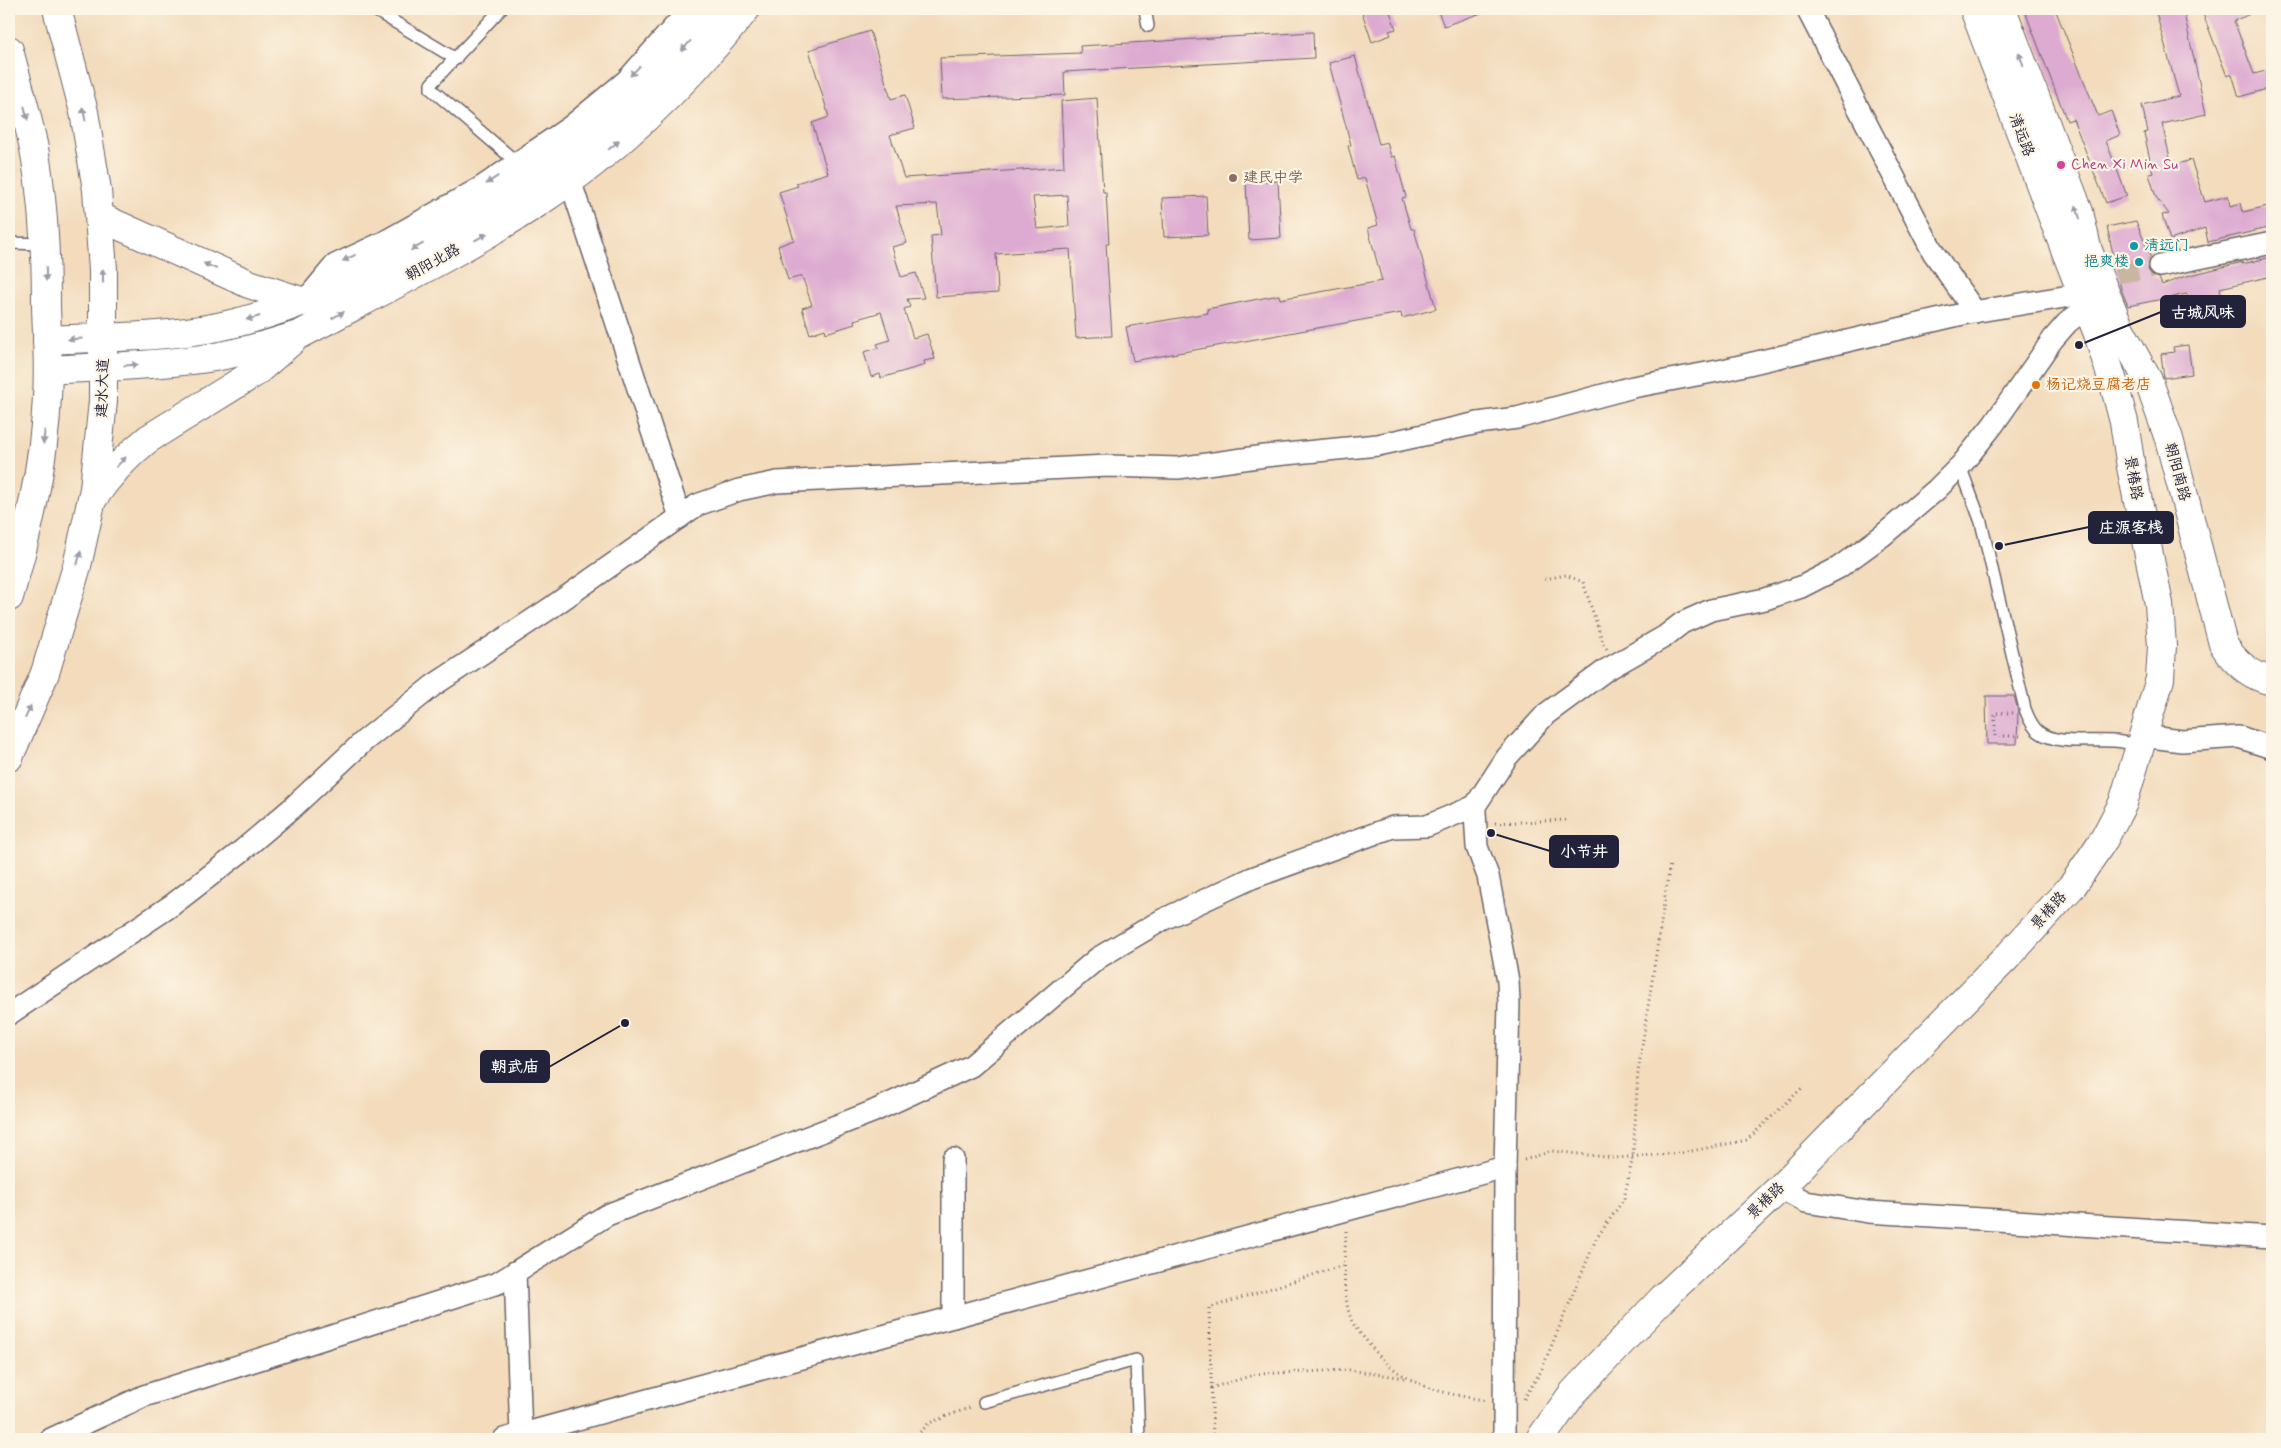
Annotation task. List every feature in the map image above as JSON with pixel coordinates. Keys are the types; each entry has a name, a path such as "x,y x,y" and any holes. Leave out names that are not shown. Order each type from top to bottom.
{"main road":[{"name":"建水大道","path":"9,757 46,673 77,566 92,500 100,450 104,337 100,217 92,150 57,9"},
{"name":"朝阳北路","path":"47,340 191,332 255,318 304,302 365,276 486,209 527,170 562,159 625,108 680,53 718,9"},
{"name":"朝阳北路","path":"48,370 202,359 261,347 301,334 497,228 570,180 633,130 665,100 696,68 746,9"},
{"name":"清远路","path":"1974,9 2054,222"},
{"name":"清远路","path":"2002,9 2078,212 2096,288"},
{"path":"9,50 29,124 36,159 45,244 48,370 43,444 38,480 22,551 9,597"},
{"path":"100,217 249,284 304,302"},
{"path":"2054,222 2087,248"},
{"name":"景椿路","path":"1540,1439 1573,1393 1663,1298 1780,1188 2010,954 2073,885 2104,840 2123,803 2160,679 2162,646 2159,604 2131,467 2124,422 2107,361 2096,288 2054,222"},
{"name":"朝阳南路","path":"2096,288 2149,382 2169,439 2223,644 2236,662 2246,670 2257,677 2272,681"},
{"path":"92,500 118,465 132,451 148,439 256,372 301,334"}],"street":[{"path":"527,170 570,127 620,86 690,9"},
{"path":"1807,9 1933,252 1975,312"},
{"path":"570,180 680,517"},
{"path":"2160,266 2272,243"},
{"path":"9,1014 172,906 291,809 364,740 434,685 697,505 717,496 777,482 1108,466 1178,468 1264,456 1378,445 1478,423 1518,418 1633,387 1724,370 1975,312 2096,288"},
{"path":"51,1439 144,1396 498,1282 607,1215 872,1112 971,1066 1098,958 1162,920 1252,878 1393,827 1427,826 1475,806 1506,757 1546,714 1586,684 1701,614 1774,596 1801,587 1838,568 1908,515 1960,466 1983,438 2053,339 2096,288"},
{"path":"2142,741 2182,741 2239,737 2272,748"},
{"path":"1475,806 1477,846 1488,876 1508,981 1504,1167 1513,1402 1504,1439"},
{"path":"952,1159 952,1317"},
{"path":"515,1272 512,1437 1504,1167"},
{"path":"1780,1188 1806,1202 1868,1212 2272,1237"}],"lane":[{"path":"373,9 456,59"},
{"path":"501,9 432,84 432,89 527,170"},
{"path":"1145,9 1148,26"},
{"path":"9,243 45,244"},
{"path":"1960,466 1981,522 2024,709 2029,720 2039,732 2053,738 2076,741 2142,741"},
{"path":"984,1402 1136,1360 1139,1439"}],"path":[{"path":"1545,579 1566,575 1583,582 1603,643 1618,663"},
{"path":"2020,713 1995,713 1995,736 2022,736 2028,731"},
{"path":"1490,823 1566,820"},
{"path":"1211,1388 1257,1374 1349,1370 1406,1378 1448,1395 1513,1402 1541,1371 1596,1239 1624,1199 1633,1156 1638,1072 1670,864"},
{"path":"1504,1167 1552,1151 1615,1158 1682,1153 1747,1140 1803,1086"},
{"path":"1346,1210 1344,1281 1351,1320 1379,1358 1406,1378"},
{"path":"1213,1439 1209,1308 1344,1265"},
{"path":"914,1439 929,1423 984,1402"}],"building":[{"path":"1361,9 1389,9 1396,29 1389,31 1391,35 1372,42"},
{"path":"1437,9 1487,9 1487,11 1444,26"},
{"path":"2024,9 2055,9 2098,116 2111,111 2120,135 2106,141 2127,196 2106,203 2073,119 2067,121"},
{"path":"2155,9 2183,9 2206,114 2162,124 2172,166 2191,160 2205,202 2228,196 2230,206 2241,203 2243,212 2272,205 2272,227 2208,242 2205,228 2170,240 2162,215 2169,214 2156,197 2149,174 2153,173 2144,133 2148,132 2142,105 2179,96"},
{"path":"2201,9 2261,9 2234,21 2254,74 2266,71 2271,88 2239,97 2232,74 2227,76"},
{"path":"870,31 891,99 905,95 915,128 890,135 904,178 1064,167 1061,101 1097,98 1103,192 1106,192 1109,244 1106,244 1112,336 1076,338 1070,249 996,254 998,293 936,297 931,236 941,235 937,204 896,206 907,243 892,247 901,277 916,273 924,298 907,299 910,307 904,309 913,338 927,334 935,359 924,361 925,365 881,378 880,374 871,377 864,352 879,348 877,344 890,340 881,312 854,320 855,324 826,333 825,329 810,334 802,308 812,305 802,276 788,280 778,246 794,240 779,192 798,186 796,183 828,173 812,123 829,117 809,50","holes":["1067,195 1069,226 1037,229 1033,197"]},
{"path":"1313,32 1314,58 1064,72 1065,95 942,99 940,58 1081,53 1080,46"},
{"path":"1355,56 1379,144 1387,142 1391,157 1395,156 1406,197 1402,198 1411,229 1414,229 1436,309 1402,318 1401,313 1133,361 1126,327 1208,313 1207,309 1279,295 1280,299 1382,281 1368,228 1378,225 1365,178 1357,180 1348,146 1351,145 1329,63"},
{"path":"1278,181 1281,238 1249,240 1246,182"},
{"path":"1206,196 1208,235 1164,237 1162,198"},
{"path":"2136,221 2151,258 2148,269 2151,275 2159,278 2162,285 2183,277 2242,262 2242,264 2272,257 2272,276 2220,288 2225,316 2192,323 2187,294 2128,306 2121,289 2107,227"},
{"path":"2188,345 2192,374 2164,378 2161,354 2174,352 2173,347"},
{"path":"1986,696 2014,696 2018,711 2017,744 1987,744"}],"tunnel":[{"path":"2117,273 2160,266"}],"place":[{"name":"Chen Xi Min Su","path":"2061,165"},
{"name":"建民中学","path":"1233,178"},
{"name":"清远门","path":"2134,246"},
{"name":"挹爽楼","path":"2139,262"},
{"name":"古城风味","path":"2079,345"},
{"name":"杨记烧豆腐老店","path":"2036,385"},
{"name":"庄源客栈","path":"1999,546"},
{"name":"小节井","path":"1491,833"},
{"name":"朝武庙","path":"625,1023"}]}
